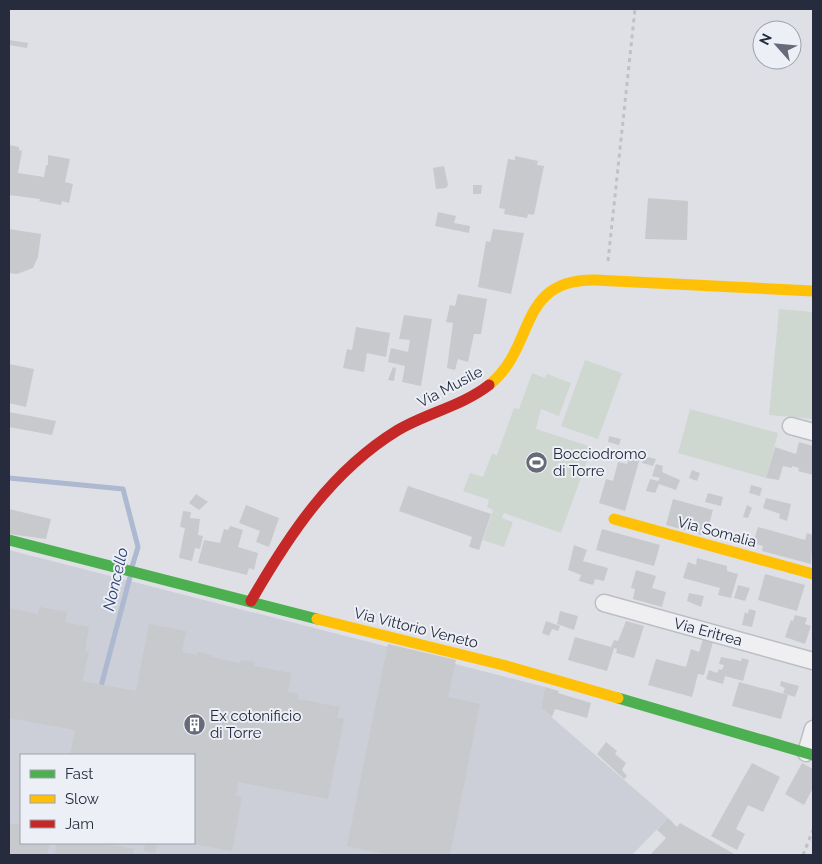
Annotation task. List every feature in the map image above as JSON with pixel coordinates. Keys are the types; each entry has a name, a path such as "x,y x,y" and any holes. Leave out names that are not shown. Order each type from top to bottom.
{"street":[{"name":"Via Musile","path":"251,601 271,565 305,517 351,464 399,429 461,402 489,385 505,370 538,303 550,290 568,281 606,281 813,291"},
{"path":"791,426 813,432"},
{"name":"Via Somalia","path":"614,519 813,574"},
{"name":"Via Vittorio Veneto","path":"9,540 504,665 809,754"},
{"name":"Via Eritrea","path":"604,603 813,661"},
{"path":"809,754 813,729"}],"path":[{"path":"606,281 635,9"},
{"path":"803,855 813,830"}],"shaded area":[{"path":"779,309 813,312 813,419 769,415"},
{"path":"585,360 622,373 598,439 561,426"},
{"name":"Bocciodromo di Torre","path":"532,373 545,378 547,374 571,383 559,416 541,409 536,429 592,447 561,533 504,513 502,518 513,522 504,547 483,540 493,510 487,507 489,500 463,491 470,473 483,477 492,454 497,455 514,408 519,409"},
{"path":"690,409 778,433 766,478 678,453"},
{"name":"Ex cotonificio di Torre","path":"9,550 545,687 541,708 668,818 632,855 9,855"}],"building":[{"path":"9,40 28,43 27,48 9,45"},
{"path":"9,145 19,147 19,150 22,151 18,173 44,177 46,165 48,165 48,155 70,159 65,182 73,184 69,203 62,201 61,205 39,201 40,199 9,195"},
{"path":"515,156 538,161 537,165 544,166 534,215 528,214 527,218 504,214 505,209 499,208 508,159 515,160"},
{"path":"444,166 448,185 446,188 436,189 433,168"},
{"path":"473,185 482,185 481,194 473,194"},
{"path":"648,198 688,201 687,240 645,239"},
{"path":"438,212 456,216 454,223 470,226 469,233 435,226"},
{"path":"9,229 41,234 38,257 33,268 17,274 9,273"},
{"path":"493,229 524,233 511,294 478,287 486,241 490,242"},
{"path":"458,294 487,299 481,334 474,334 468,362 458,359 455,370 447,368 453,323 446,322 450,305 455,306"},
{"path":"404,315 432,319 421,386 402,382 405,366 388,362 391,348 408,352 410,340 399,339"},
{"path":"356,327 390,333 386,357 367,353 364,372 343,368 347,349 352,350"},
{"path":"9,364 34,369 26,407 9,403"},
{"path":"393,367 396,368 394,381 388,380"},
{"path":"9,412 56,421 52,435 9,427"},
{"path":"609,436 621,439 619,445 608,442"},
{"path":"799,442 813,446 813,475 798,471 799,468 783,466 779,480 766,478 775,447 796,454"},
{"path":"631,451 641,454 625,511 599,503 606,479 613,481 618,462 627,464"},
{"path":"644,456 656,459 653,466 642,463"},
{"path":"656,464 663,466 662,472 680,480 676,490 659,484 655,493 646,491 650,479 658,481 660,478 652,476"},
{"path":"692,470 700,473 697,481 689,478"},
{"path":"751,485 762,488 760,496 749,493"},
{"path":"408,486 491,514 479,550 469,547 472,537 399,511"},
{"path":"708,493 723,497 721,506 705,502"},
{"path":"196,494 208,502 199,510 189,503"},
{"path":"766,498 791,504 787,521 779,518 780,514 763,508"},
{"path":"673,499 713,510 706,536 666,525"},
{"path":"246,505 279,518 269,547 256,542 260,531 239,523"},
{"path":"747,505 752,508 748,518 743,517"},
{"path":"9,509 51,519 46,539 9,534"},
{"path":"183,511 191,512 190,518 200,519 198,535 203,536 200,549 195,548 192,561 179,558 185,528 180,527"},
{"path":"230,526 243,530 238,547 258,553 254,570 249,568 247,575 198,563 204,540 220,543 224,529 228,530"},
{"path":"758,527 805,540 807,533 813,535 811,564 762,551 763,546 753,543"},
{"path":"602,529 660,545 654,566 596,550"},
{"path":"574,545 587,550 583,561 608,568 604,581 595,579 593,585 579,581 581,575 568,570"},
{"path":"697,558 727,566 727,571 738,574 731,598 718,595 720,588 683,578 688,562 696,565"},
{"path":"636,570 656,576 652,588 666,592 662,607 633,599 635,589 631,588"},
{"path":"765,574 805,585 797,611 758,600"},
{"path":"738,585 750,588 745,601 734,598"},
{"path":"689,593 704,596 701,607 687,601"},
{"name":"Ex cotonificio di Torre","path":"40,607 67,612 65,622 89,627 85,651 89,652 82,681 136,691 149,624 186,631 182,652 197,655 198,652 212,655 211,657 240,663 241,660 255,662 254,666 291,673 288,692 298,694 298,699 340,707 337,717 344,719 328,799 238,782 236,795 242,797 232,851 194,844 195,754 70,754 75,730 9,718 9,608 38,614"},
{"path":"749,609 756,611 752,627 742,625 745,612 748,614"},
{"path":"560,611 578,616 574,630 557,624"},
{"path":"795,615 807,618 805,624 811,626 805,644 785,637 791,620 793,621"},
{"path":"546,621 560,626 558,631 552,629 549,636 542,633"},
{"path":"626,621 644,626 634,658 616,653 617,649 614,648 607,671 568,660 575,637 611,647 614,640 618,641"},
{"path":"703,639 713,642 704,675 698,674 692,697 648,685 656,659 686,667 691,649 699,652"},
{"path":"388,644 456,660 448,697 480,704 450,855 390,855 347,846"},
{"path":"721,657 741,661 742,658 749,660 743,681 725,676 723,684 706,679 709,670 717,673 719,669 722,670 724,665 719,664"},
{"path":"781,681 799,686 795,697 783,693 785,688 780,686"},
{"path":"739,682 788,695 781,719 732,706"},
{"path":"545,687 591,703 587,718 555,709 552,717 541,708"},
{"path":"606,742 617,751 615,754 626,763 622,770 627,776 624,779 597,754"},
{"path":"752,763 780,777 763,812 748,805 736,829 745,834 737,850 711,836"},
{"path":"802,763 813,769 813,788 804,805 785,794"},
{"path":"668,818 677,827 680,823 736,855 650,855 666,838 657,830"},
{"path":"9,823 20,825 20,844 50,844 47,855 9,855"},
{"path":"56,844 106,844 134,849 133,855 55,855"},
{"path":"145,844 157,844 155,853 144,851"}],"waterway":[{"name":"Noncello","path":"9,478 123,489 138,547 132,567"},
{"name":"Noncello","path":"100,690 130,577"}],"traffic: fast":[{"path":"9,540 317,619"},
{"path":"618,698 813,755"}],"traffic: slow":[{"path":"489,385 504,370 515,352 539,303 552,291 570,283 595,280 813,291"},
{"path":"614,519 813,574"},
{"path":"317,619 503,665 618,698"}],"traffic: jam":[{"path":"251,601 265,576 314,506 352,465 374,446 398,430 456,404 489,385"}],"place":[{"name":"Bocciodromo di Torre","path":"537,463"},
{"name":"Ex cotonificio di Torre","path":"194,725"}]}
